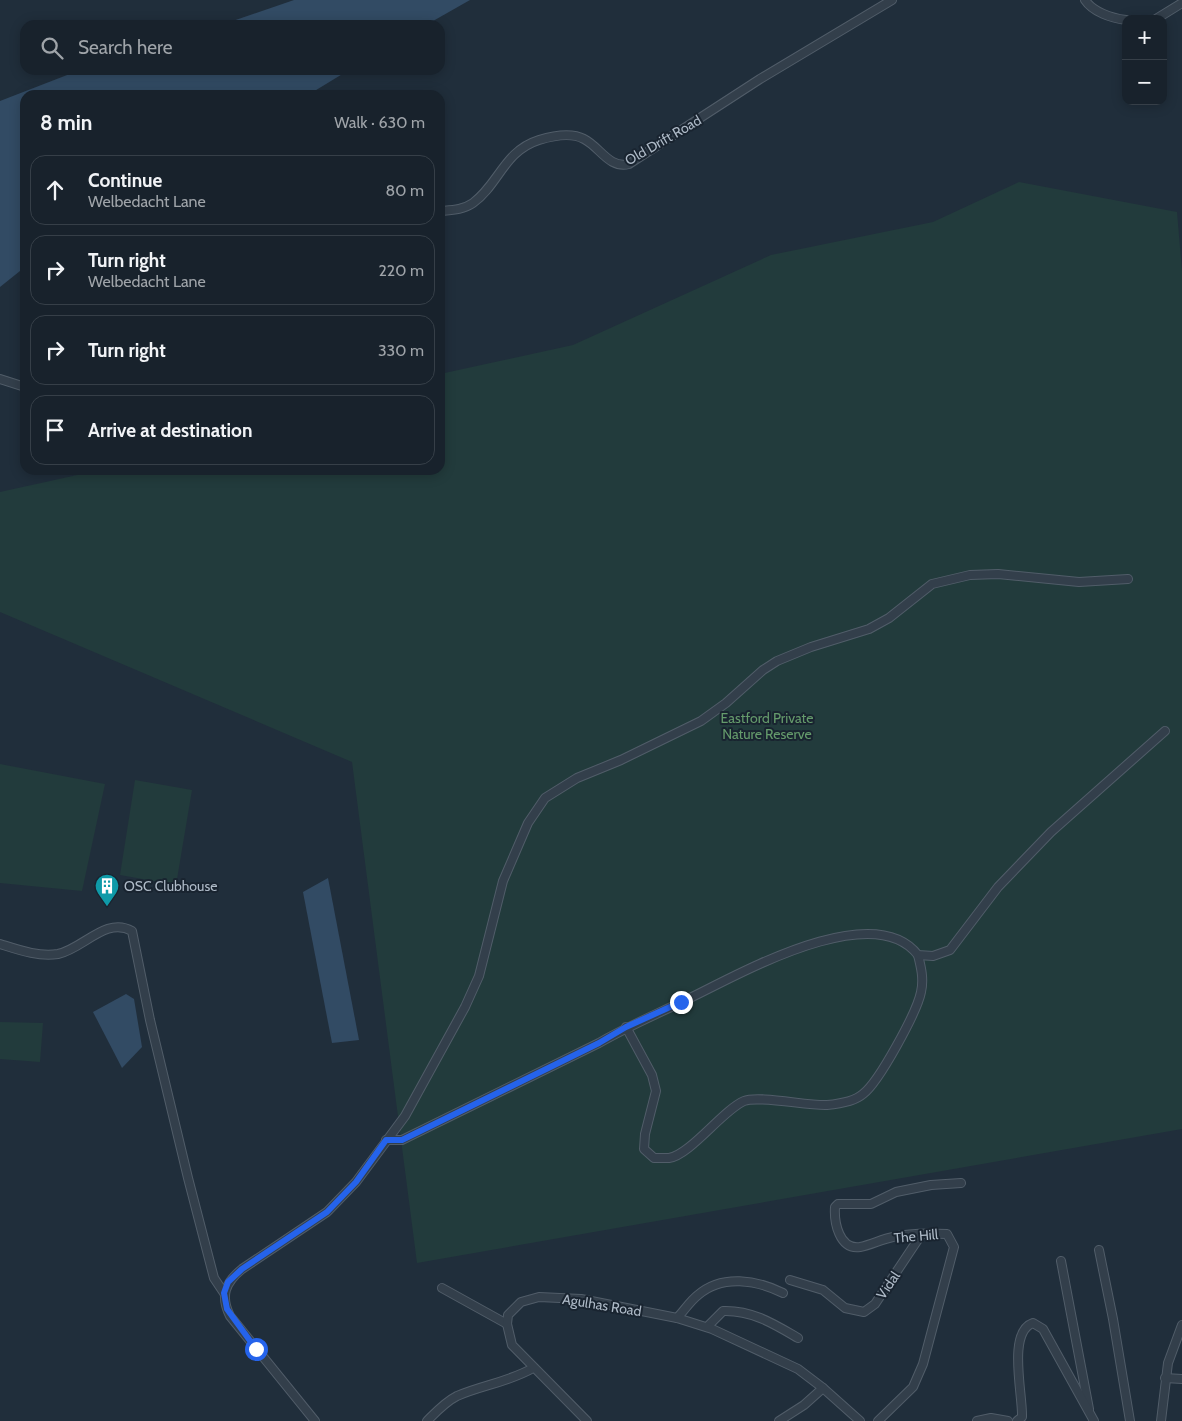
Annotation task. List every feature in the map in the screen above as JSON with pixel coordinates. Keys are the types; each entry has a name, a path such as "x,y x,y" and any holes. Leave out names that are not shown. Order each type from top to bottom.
{"street":[{"name":"Old Drift Road","path":"445,210 460,209 472,204 514,154 538,141 552,137 577,136 585,139 610,161 623,165 629,164 760,79 892,0"},
{"path":"1084,0 1089,6 1109,16 1122,19"},
{"path":"1162,15 1182,3"},
{"path":"0,379 20,385"},
{"path":"224,1293 228,1282 242,1269 327,1212 356,1182 405,1116 465,1007 479,976 503,881 528,823 545,798 578,778 621,760 701,721 726,703 763,670 777,661 811,647 869,628 889,618 932,584 970,575 998,574 1079,582 1128,579"},
{"path":"918,955 933,956 950,950 998,887 1051,832 1165,731"},
{"path":"0,944 29,953 57,954 67,952 110,927 120,926 132,931 135,937 150,1020 214,1278 224,1293 230,1316 315,1421"},
{"path":"386,1140 402,1140 599,1043 626,1027 768,960 822,940 861,934 896,938 908,943 918,955 922,975 921,994 908,1024 882,1069 863,1094 846,1101 827,1105 762,1099 745,1100 699,1138 671,1158 654,1158 644,1150 650,1111 656,1091 652,1075 626,1027"},
{"name":"The Hill","path":"878,1421 913,1387 923,1364 954,1247 948,1234 895,1236 858,1247 849,1244 842,1239 834,1222 835,1207 838,1204 871,1204 896,1192 931,1185 961,1183"},
{"name":"Vidal","path":"790,1280 823,1290 845,1308 864,1312 875,1304 921,1235"},
{"path":"1099,1250 1130,1421"},
{"path":"1061,1261 1092,1419"},
{"path":"677,1318 696,1296 717,1284 728,1281 766,1284 783,1293"},
{"path":"442,1288 506,1324 512,1345 587,1421"},
{"name":"Agulhas Road","path":"506,1324 513,1308 521,1302 539,1297 581,1299 677,1318 707,1327 798,1369 823,1388 860,1421"},
{"path":"707,1327 723,1310 736,1310 767,1320 798,1338"},
{"path":"1017,1421 1022,1417 1018,1378 1019,1342 1021,1333 1026,1326 1033,1323 1043,1329 1092,1419"},
{"path":"1161,1421 1168,1362 1182,1325"},
{"path":"427,1421 439,1409 458,1396 513,1379 534,1368"},
{"path":"1166,1378 1182,1378"},
{"path":"779,1421 804,1405 823,1388"},
{"path":"977,1421 991,1418 1008,1421"}],"green space":[{"name":"Eastford Private Nature Reserve","path":"1019,182 1177,212 1182,271 1182,1129 417,1263 352,762 0,612 0,492 77,475 445,475 445,373 573,345 771,255 933,222"},
{"path":"0,764 105,784 82,891 0,883"},
{"path":"135,780 192,790 176,885 120,875"},
{"path":"0,1022 43,1023 40,1062 0,1059"}],"water":[{"path":"294,0 470,0 435,20 236,20"},
{"path":"67,75 341,75 316,90 28,90"},
{"path":"20,93 20,271 0,287 0,101"},
{"path":"328,878 359,1040 332,1043 303,892"},
{"path":"126,994 134,999 142,1047 122,1068 93,1012"}],"place":[{"name":"OSC Clubhouse","path":"107,907"}],"route":[{"path":"256,1349 230,1316 227,1309 224,1300 224,1289 228,1282 242,1269 327,1212 356,1182 386,1140 402,1140 599,1043 626,1027 681,1002"}]}
